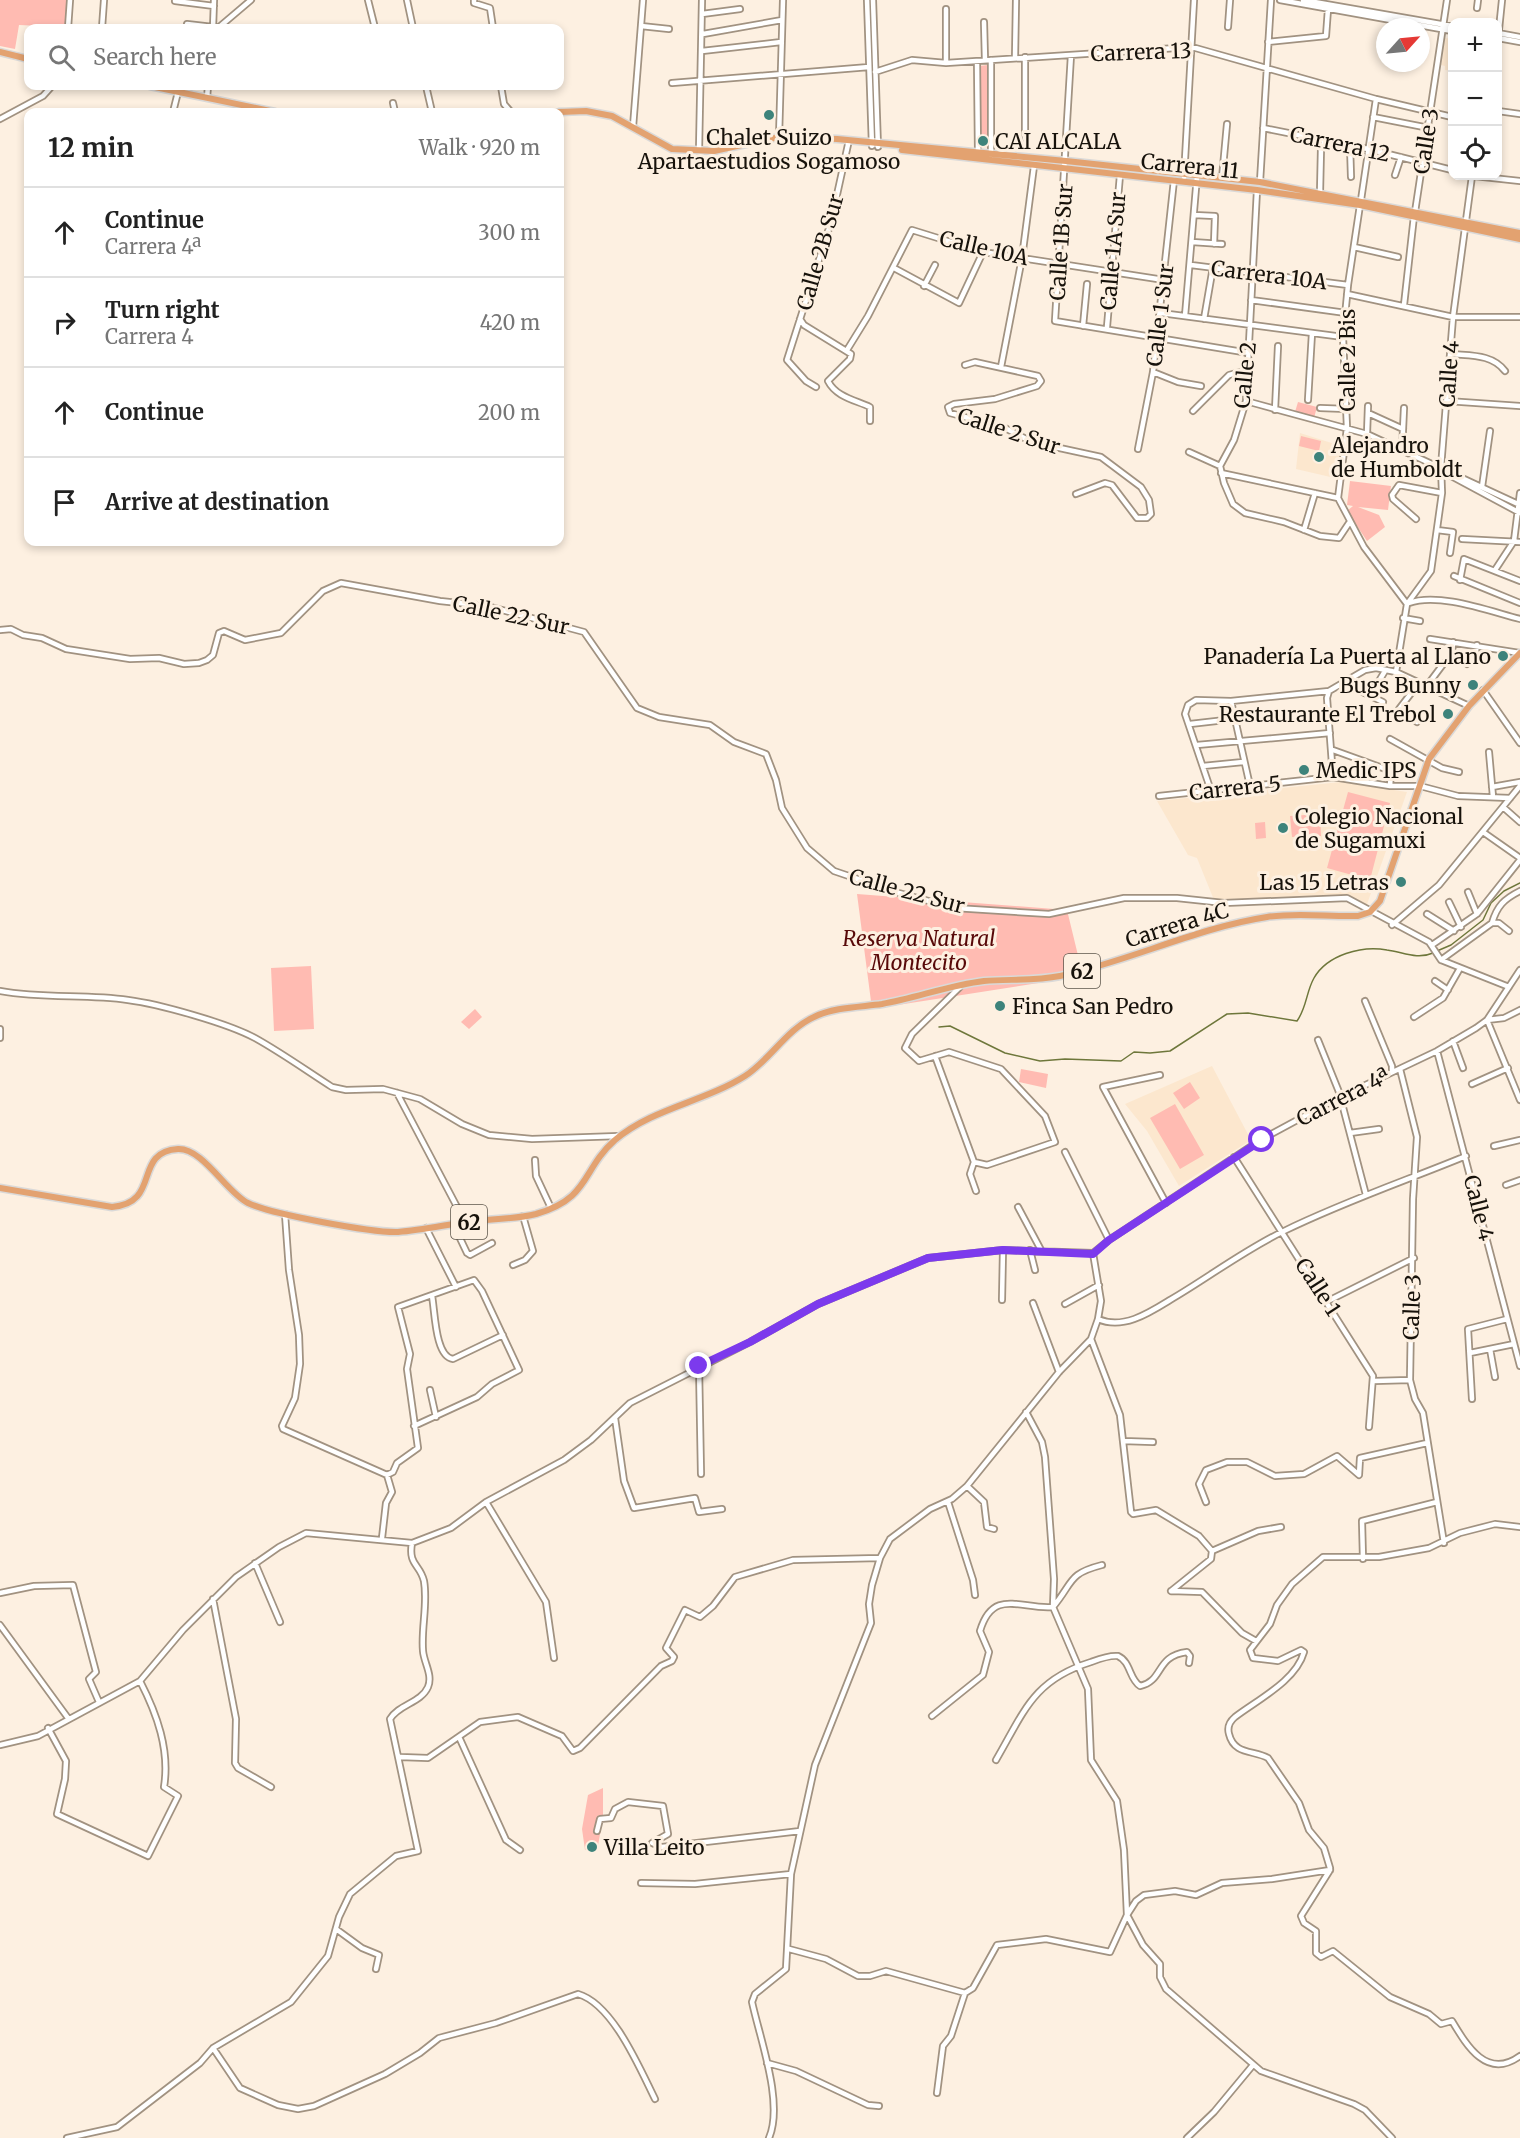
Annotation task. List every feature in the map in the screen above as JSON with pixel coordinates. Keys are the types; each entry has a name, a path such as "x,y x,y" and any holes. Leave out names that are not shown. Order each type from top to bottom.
{"main road":[{"path":"0,52 24,58"},
{"path":"169,90 255,108"},
{"name":"Carrera 11","path":"564,112 586,111 612,116 672,149 699,151 779,137 818,139 991,157 1066,161 1197,179 1257,190 1361,202"},
{"name":"Carrera 11","path":"875,145 978,153 1034,166 1174,180 1184,178"},
{"name":"Carrera 11","path":"1197,179 1222,178 1260,182 1320,193 1520,239"},
{"name":"Carrera 11","path":"1466,226 1520,233"},
{"path":"1370,912 1380,901 1429,759 1469,706 1520,653"},
{"name":"Carrera 4C","path":"960,987 980,982 1038,980 1060,976 1270,916 1358,916 1370,912"},
{"name":"62","path":"0,1188 112,1208 122,1207 130,1204 141,1193 149,1166 156,1158 179,1149 188,1150 199,1158 237,1195 250,1204 285,1214 394,1232 523,1216 551,1209 577,1192 612,1143 621,1136 656,1114 745,1076 812,1017 960,987"}],"street":[{"path":"68,24 70,0"},
{"path":"102,24 104,0"},
{"path":"219,24 251,0"},
{"path":"368,0 374,24"},
{"path":"407,0 412,24"},
{"path":"474,0 474,3 490,9 492,24"},
{"path":"633,127 643,0"},
{"path":"699,151 702,0"},
{"path":"779,137 783,0"},
{"path":"867,0 875,145"},
{"path":"873,0 875,145"},
{"path":"1015,58 1016,0"},
{"path":"1184,178 1194,0"},
{"path":"1228,27 1230,0"},
{"path":"1260,182 1271,0"},
{"path":"1280,0 1326,4 1448,26"},
{"path":"1303,0 1448,29"},
{"path":"1349,8 1350,0"},
{"name":"Calle 3","path":"1404,304 1447,0"},
{"path":"1477,8 1478,0"},
{"path":"1500,18 1502,0"},
{"path":"175,1 214,3 214,24"},
{"path":"1269,42 1326,36 1326,4"},
{"path":"702,14 740,9"},
{"path":"946,9 946,63"},
{"path":"703,34 782,20"},
{"path":"984,22 988,60 991,157"},
{"path":"641,26 669,29"},
{"path":"1502,37 1520,39"},
{"path":"702,51 781,42"},
{"name":"Carrera 13","path":"875,72 912,60 946,63 1191,46 1376,99 1448,116"},
{"name":"Calle 1B Sur","path":"1071,54 1066,169 1055,321 1083,326"},
{"path":"1025,57 1025,138"},
{"path":"977,61 978,153"},
{"path":"672,83 869,67"},
{"path":"0,119 43,96 48,90"},
{"path":"207,98 208,90"},
{"path":"427,90 431,108"},
{"path":"502,90 504,104 508,108"},
{"path":"174,108 178,92"},
{"name":"Calle 2 Bis","path":"1338,498 1347,428 1343,337 1347,285 1376,99"},
{"path":"393,103 394,108"},
{"path":"1502,112 1520,114"},
{"path":"1373,117 1429,128"},
{"path":"1222,178 1227,124"},
{"name":"Carrera 12","path":"1263,128 1350,145 1448,169"},
{"path":"1320,193 1321,148 1326,140"},
{"name":"Calle 2B Sur","path":"816,387 806,381 787,360 831,222 849,142"},
{"path":"1350,145 1351,177"},
{"path":"1395,175 1401,157"},
{"path":"965,365 975,362 1001,367 1022,258 1034,166"},
{"name":"Calle 1A Sur","path":"1107,327 1120,175"},
{"path":"1185,316 1197,179"},
{"path":"1502,179 1520,181"},
{"name":"Calle 1 Sur","path":"1138,449 1153,372 1161,313 1174,180"},
{"name":"Calle 4","path":"1396,672 1407,604 1431,571 1442,493 1440,468 1453,317 1472,180"},
{"name":"Calle 2","path":"1220,466 1234,440 1246,401 1257,190"},
{"path":"1194,215 1215,216 1214,244"},
{"name":"Calle 10A","path":"894,268 912,230 983,252 1164,279"},
{"path":"1192,242 1222,244"},
{"path":"1354,246 1398,257"},
{"path":"870,421 870,407 848,399 831,387 828,381 849,359 851,354 849,347 894,268 924,286 961,302 983,252"},
{"path":"924,286 935,265"},
{"name":"Carrera 10A","path":"1191,265 1347,285"},
{"path":"1204,319 1213,267"},
{"path":"1087,284 1083,326 1107,327 1157,339 1249,353"},
{"name":"Carrera 10A","path":"1347,294 1404,304 1453,317 1520,317"},
{"path":"1251,300 1346,313"},
{"path":"1161,313 1343,337"},
{"path":"800,319 804,325 849,347"},
{"path":"1308,400 1312,333"},
{"path":"1275,410 1278,346"},
{"path":"1450,354 1490,359 1497,362 1505,371"},
{"name":"Calle 2 Sur","path":"1001,367 1038,376 1041,381 1037,386 995,399 954,404 948,407 950,414 1005,428 1032,442 1101,457 1141,487 1149,500 1151,514 1147,518 1137,518 1112,485 1105,483 1076,494"},
{"path":"1193,411 1229,375 1247,370"},
{"path":"1153,372 1178,382 1201,386"},
{"path":"1246,401 1367,434 1519,505"},
{"path":"1447,401 1520,405"},
{"path":"1367,434 1368,406"},
{"path":"1320,408 1347,409"},
{"path":"1402,451 1404,408"},
{"path":"1368,413 1403,429"},
{"path":"1482,487 1490,431"},
{"path":"1189,452 1220,466 1233,504 1245,513 1320,536 1340,538 1349,523"},
{"path":"1440,468 1519,512"},
{"path":"1221,473 1338,498 1349,523 1407,604 1421,598 1438,599 1520,619"},
{"path":"1416,519 1393,499 1392,495 1399,485 1442,493"},
{"path":"1304,530 1316,493"},
{"path":"1495,570 1517,542 1520,493"},
{"path":"1437,530 1454,532 1450,553"},
{"path":"1462,539 1517,542"},
{"path":"1460,580 1464,559 1520,581"},
{"path":"1454,576 1520,603"},
{"name":"Calle 22 Sur","path":"0,630 11,629 23,635 42,638 66,649 130,659 159,658 184,664 199,663 213,655 219,633 224,630 245,640 281,633 316,597 329,587 341,583 440,601 487,606 584,632 637,708 659,717 710,725 734,742 766,754 776,780 782,808 807,848 834,871 899,893 955,908 1049,914 1124,898 1177,898 1224,903 1347,898 1370,912"},
{"path":"1403,618 1420,621"},
{"path":"1430,639 1520,653"},
{"path":"1452,654 1453,642"},
{"path":"1467,664 1475,656 1477,645"},
{"path":"1426,687 1444,663"},
{"path":"1211,791 1185,714 1188,705 1196,700 1231,701 1329,691 1365,670 1396,672 1469,706"},
{"path":"1370,696 1385,671"},
{"path":"1417,722 1399,709 1419,683"},
{"path":"1352,687 1383,702"},
{"path":"1483,690 1520,743"},
{"path":"1329,691 1326,698 1334,777"},
{"path":"1231,701 1238,741 1250,786"},
{"path":"1190,724 1234,719"},
{"path":"1197,745 1330,733"},
{"path":"1390,739 1442,768 1459,772"},
{"path":"1333,750 1391,771 1390,786"},
{"path":"1489,753 1493,797"},
{"path":"1203,766 1243,762"},
{"name":"Carrera 5","path":"1158,796 1334,777 1390,786 1420,786 1458,796 1510,798"},
{"path":"1392,925 1439,885 1520,784"},
{"path":"1492,786 1520,784"},
{"path":"1503,807 1520,822"},
{"path":"1436,952 1454,931 1478,914 1520,859 1483,832"},
{"path":"1492,924 1497,908 1506,898 1520,891"},
{"path":"1468,892 1478,914"},
{"path":"1449,902 1461,927"},
{"path":"1370,912 1436,952 1459,970 1509,987"},
{"path":"1427,914 1454,931"},
{"path":"1436,952 1492,924 1499,923 1509,931"},
{"path":"1414,1017 1443,998 1459,970"},
{"name":"Carrera 4ª","path":"1093,1254 1109,1240 1234,1157 1338,1098 1437,1051 1487,1020 1520,970"},
{"path":"1435,981 1448,990"},
{"path":"960,987 906,1042 906,1048 919,1061 949,1052 1001,1069 1045,1116 1055,1142 987,1165 974,1162"},
{"path":"0,991 39,997 86,995 131,1000 221,1024 254,1038 333,1088 397,1092 420,1098 462,1124 489,1135 531,1139 621,1136"},
{"path":"1365,1001 1392,1066 1392,1072"},
{"path":"1520,1010 1504,1018 1487,1020 1520,1100"},
{"path":"0,1029 0,1038"},
{"path":"1318,1040 1339,1092 1338,1098 1350,1133 1366,1195"},
{"path":"1453,1041 1463,1068"},
{"name":"Calle 4","path":"1437,1051 1520,1366"},
{"path":"934,1056 974,1162 970,1174 976,1191"},
{"path":"1472,1084 1508,1068"},
{"name":"Calle 3","path":"1400,1069 1417,1137 1413,1199 1414,1258 1410,1380 1415,1399 1423,1413 1444,1543"},
{"path":"1160,1076 1102,1087 1166,1203"},
{"path":"1514,1083 1520,1080"},
{"path":"397,1092 465,1222 458,1233 467,1253 470,1255 492,1243"},
{"path":"1350,1133 1379,1129"},
{"path":"1494,1146 1520,1140"},
{"path":"1065,1152 1109,1240"},
{"path":"1098,1319 1121,1323 1137,1318 1282,1232 1366,1195 1466,1156"},
{"name":"Calle 1","path":"1234,1157 1328,1301 1374,1381"},
{"path":"535,1160 536,1176 551,1209"},
{"path":"1506,1185 1520,1180"},
{"path":"1018,1207 1041,1250"},
{"path":"285,1214 300,1347 295,1398 284,1429 387,1475 392,1492 386,1503 383,1539"},
{"path":"513,1265 525,1260 533,1251 523,1216"},
{"path":"426,1228 456,1287"},
{"path":"1002,1300 1003,1250"},
{"path":"0,1744 38,1736 48,1728 140,1681 213,1599 255,1563 306,1533 412,1543 451,1528 486,1502 564,1460 630,1403 750,1342 818,1304 928,1258 1003,1250 1093,1254 1101,1301 1091,1339 1059,1372 967,1485 948,1502 930,1509 903,1528 890,1539 880,1558 869,1604 871,1623 815,1765 791,1874 789,1949 786,1969 754,1994 752,2002 767,2063 774,2117 769,2138"},
{"path":"1030,1250 1035,1270"},
{"path":"1328,1301 1414,1258"},
{"path":"387,1475 393,1472 396,1463 418,1448 414,1426 407,1369 410,1354 398,1307 474,1280 482,1291 519,1370 492,1384 477,1397 414,1426"},
{"path":"1065,1304 1099,1285"},
{"path":"432,1296 436,1328 444,1354 448,1359 453,1359 503,1335"},
{"path":"1033,1303 1059,1372"},
{"path":"1472,1399 1468,1329 1507,1319"},
{"path":"1091,1339 1120,1415 1131,1512 1133,1514 1156,1510 1198,1536 1212,1551"},
{"path":"1470,1353 1514,1344"},
{"path":"1490,1349 1495,1377"},
{"path":"699,1366 701,1473"},
{"path":"1369,1426 1374,1381 1410,1380"},
{"path":"430,1390 436,1417"},
{"path":"1026,1412 1042,1442 1045,1457 1054,1579 1053,1607 1088,1689 1091,1760 1117,1801 1124,1850 1127,1914 1143,1945 1160,1964 1160,1977 1166,1989 1253,2066 1365,2110 1392,2138"},
{"path":"615,1418 624,1481 634,1508 695,1498 699,1512 722,1509"},
{"path":"1123,1441 1153,1442"},
{"path":"1206,1502 1199,1484 1206,1470 1227,1462 1246,1462 1275,1476 1304,1474 1337,1456 1358,1475 1360,1458 1428,1443"},
{"path":"967,1485 984,1502 987,1527 994,1529"},
{"path":"486,1502 546,1602 554,1658"},
{"path":"948,1502 973,1580 975,1595"},
{"path":"1363,1559 1362,1521 1437,1502"},
{"path":"1330,1868 1324,1848 1309,1830 1299,1803 1268,1758 1242,1751 1234,1745 1229,1736 1229,1722 1263,1695 1277,1688 1302,1659 1304,1652 1301,1650 1278,1661 1253,1658 1250,1650 1270,1624 1277,1605 1292,1584 1316,1562 1329,1557 1363,1559 1429,1548 1444,1543 1461,1533 1494,1524 1520,1527"},
{"path":"1212,1551 1258,1531 1281,1527"},
{"path":"67,2138 117,2127 200,2063 213,2048 291,2002 328,1956 350,1894 396,1856 418,1851 400,1757 390,1719 396,1710 421,1697 428,1686 428,1669 423,1653 424,1579 411,1561 412,1543"},
{"path":"1212,1551 1211,1559 1171,1591 1202,1592 1242,1634 1256,1641"},
{"path":"400,1757 428,1758 480,1722 518,1717 562,1736 573,1751 580,1748 661,1666 672,1661 674,1657 666,1648 685,1610 700,1617 713,1606 735,1577 793,1560 880,1558"},
{"path":"255,1563 280,1622"},
{"path":"1053,1607 1073,1576 1083,1570 1102,1565"},
{"path":"0,1593 34,1586 74,1585 96,1672 89,1679 89,1684 99,1702"},
{"path":"213,1599 236,1719 235,1763 238,1768 271,1787"},
{"path":"932,1716 983,1675 989,1652 980,1631 984,1617 1000,1604 1014,1602 1053,1607"},
{"path":"0,1625 68,1718"},
{"path":"996,1760 1033,1696 1062,1674 1078,1666 1118,1656 1124,1659 1135,1683 1140,1686 1152,1682 1170,1657 1187,1652 1190,1656 1189,1663"},
{"path":"48,1728 66,1761 65,1779 57,1814 148,1856 178,1796 164,1787 168,1767 165,1744 140,1681"},
{"path":"459,1737 506,1840 520,1850"},
{"path":"597,1831 600,1819 611,1818 615,1809 628,1802 663,1806 668,1834 652,1843 662,1847 801,1832"},
{"path":"937,2093 943,2046 951,2036 965,1993 973,1988 997,1945 1046,1939 1110,1952 1127,1914 1136,1901 1156,1892 1175,1891 1196,1895 1222,1882 1272,1879 1330,1870 1300,1916 1304,1923 1316,1931 1316,1953 1321,1957 1333,1951 1390,1997 1429,2014 1441,2024 1452,2021 1481,2060 1504,2064 1520,2056"},
{"path":"641,1883 695,1884 791,1874"},
{"path":"336,1929 362,1948 379,1955 376,1969"},
{"path":"789,1949 826,1959 858,1976 886,1971 965,1993"},
{"path":"213,2048 240,2088 278,2105 298,2109 314,2106 385,2074 420,2053 439,2038 496,2023 578,1994 594,2002 627,2044 655,2099"},
{"path":"767,2063 796,2071 868,2105 879,2106"},
{"path":"1187,2138 1253,2066"}],"shaded area":[{"path":"1445,38 1448,38 1448,70 1441,65"},
{"name":"Alejandro de Humboldt","path":"1300,433 1341,446 1339,479 1296,469"},
{"name":"Colegio Nacional de Sugamuxi","path":"1341,782 1407,792 1366,907 1348,897 1265,901 1214,900 1197,858 1188,855 1157,801"},
{"path":"1212,1066 1251,1140 1179,1186 1147,1131 1125,1104"}],"green space":[{"path":"0,0 69,0 66,24 19,25 15,49 0,46"},
{"path":"988,65 988,147 981,148 979,66"},
{"path":"1298,402 1317,407 1314,418 1295,412"},
{"path":"1301,436 1321,441 1319,451 1299,446"},
{"path":"1350,481 1391,486 1388,510 1358,507 1379,515 1385,527 1367,541 1347,511 1353,506 1347,505"},
{"path":"1348,792 1390,803 1370,880 1327,868"},
{"path":"1320,814 1321,836 1292,837 1290,816"},
{"path":"1265,822 1266,838 1256,839 1255,823"},
{"name":"Reserva Natural Montecito","path":"857,894 1067,910 1083,976 872,1009"},
{"path":"311,966 314,1029 274,1031 271,968"},
{"path":"475,1009 482,1017 469,1029 461,1022"},
{"path":"1021,1069 1048,1074 1046,1088 1019,1082"},
{"path":"1190,1082 1200,1098 1184,1109 1173,1093"},
{"path":"1175,1104 1204,1155 1180,1169 1150,1118"},
{"name":"Villa Leito","path":"603,1788 603,1818 597,1851 585,1850 582,1829 588,1795"}],"waterway":[{"path":"1437,951 1451,945 1483,920 1491,903 1504,891 1520,883"},
{"path":"939,1027 950,1026 1005,1053 1040,1061 1065,1059 1121,1061 1134,1052 1170,1051 1227,1014 1248,1013 1297,1021 1314,978 1327,963 1346,954 1367,949 1416,956 1433,953"}],"place":[{"name":"Chalet Suizo Apartaestudios Sogamoso","path":"769,115"},
{"name":"CAI ALCALA","path":"983,141"},
{"name":"Alejandro de Humboldt","path":"1319,457"},
{"name":"Panadería La Puerta al Llano","path":"1503,656"},
{"name":"Bugs Bunny","path":"1473,685"},
{"name":"Restaurante El Trebol","path":"1448,714"},
{"name":"Medic IPS","path":"1304,770"},
{"name":"Colegio Nacional de Sugamuxi","path":"1283,828"},
{"name":"Las 15 Letras","path":"1401,882"},
{"name":"Finca San Pedro","path":"1000,1006"},
{"name":"Villa Leito","path":"592,1847"}],"route":[{"path":"699,1366 750,1342 818,1304 928,1258 1003,1250 1093,1254 1109,1240 1262,1140"}]}
